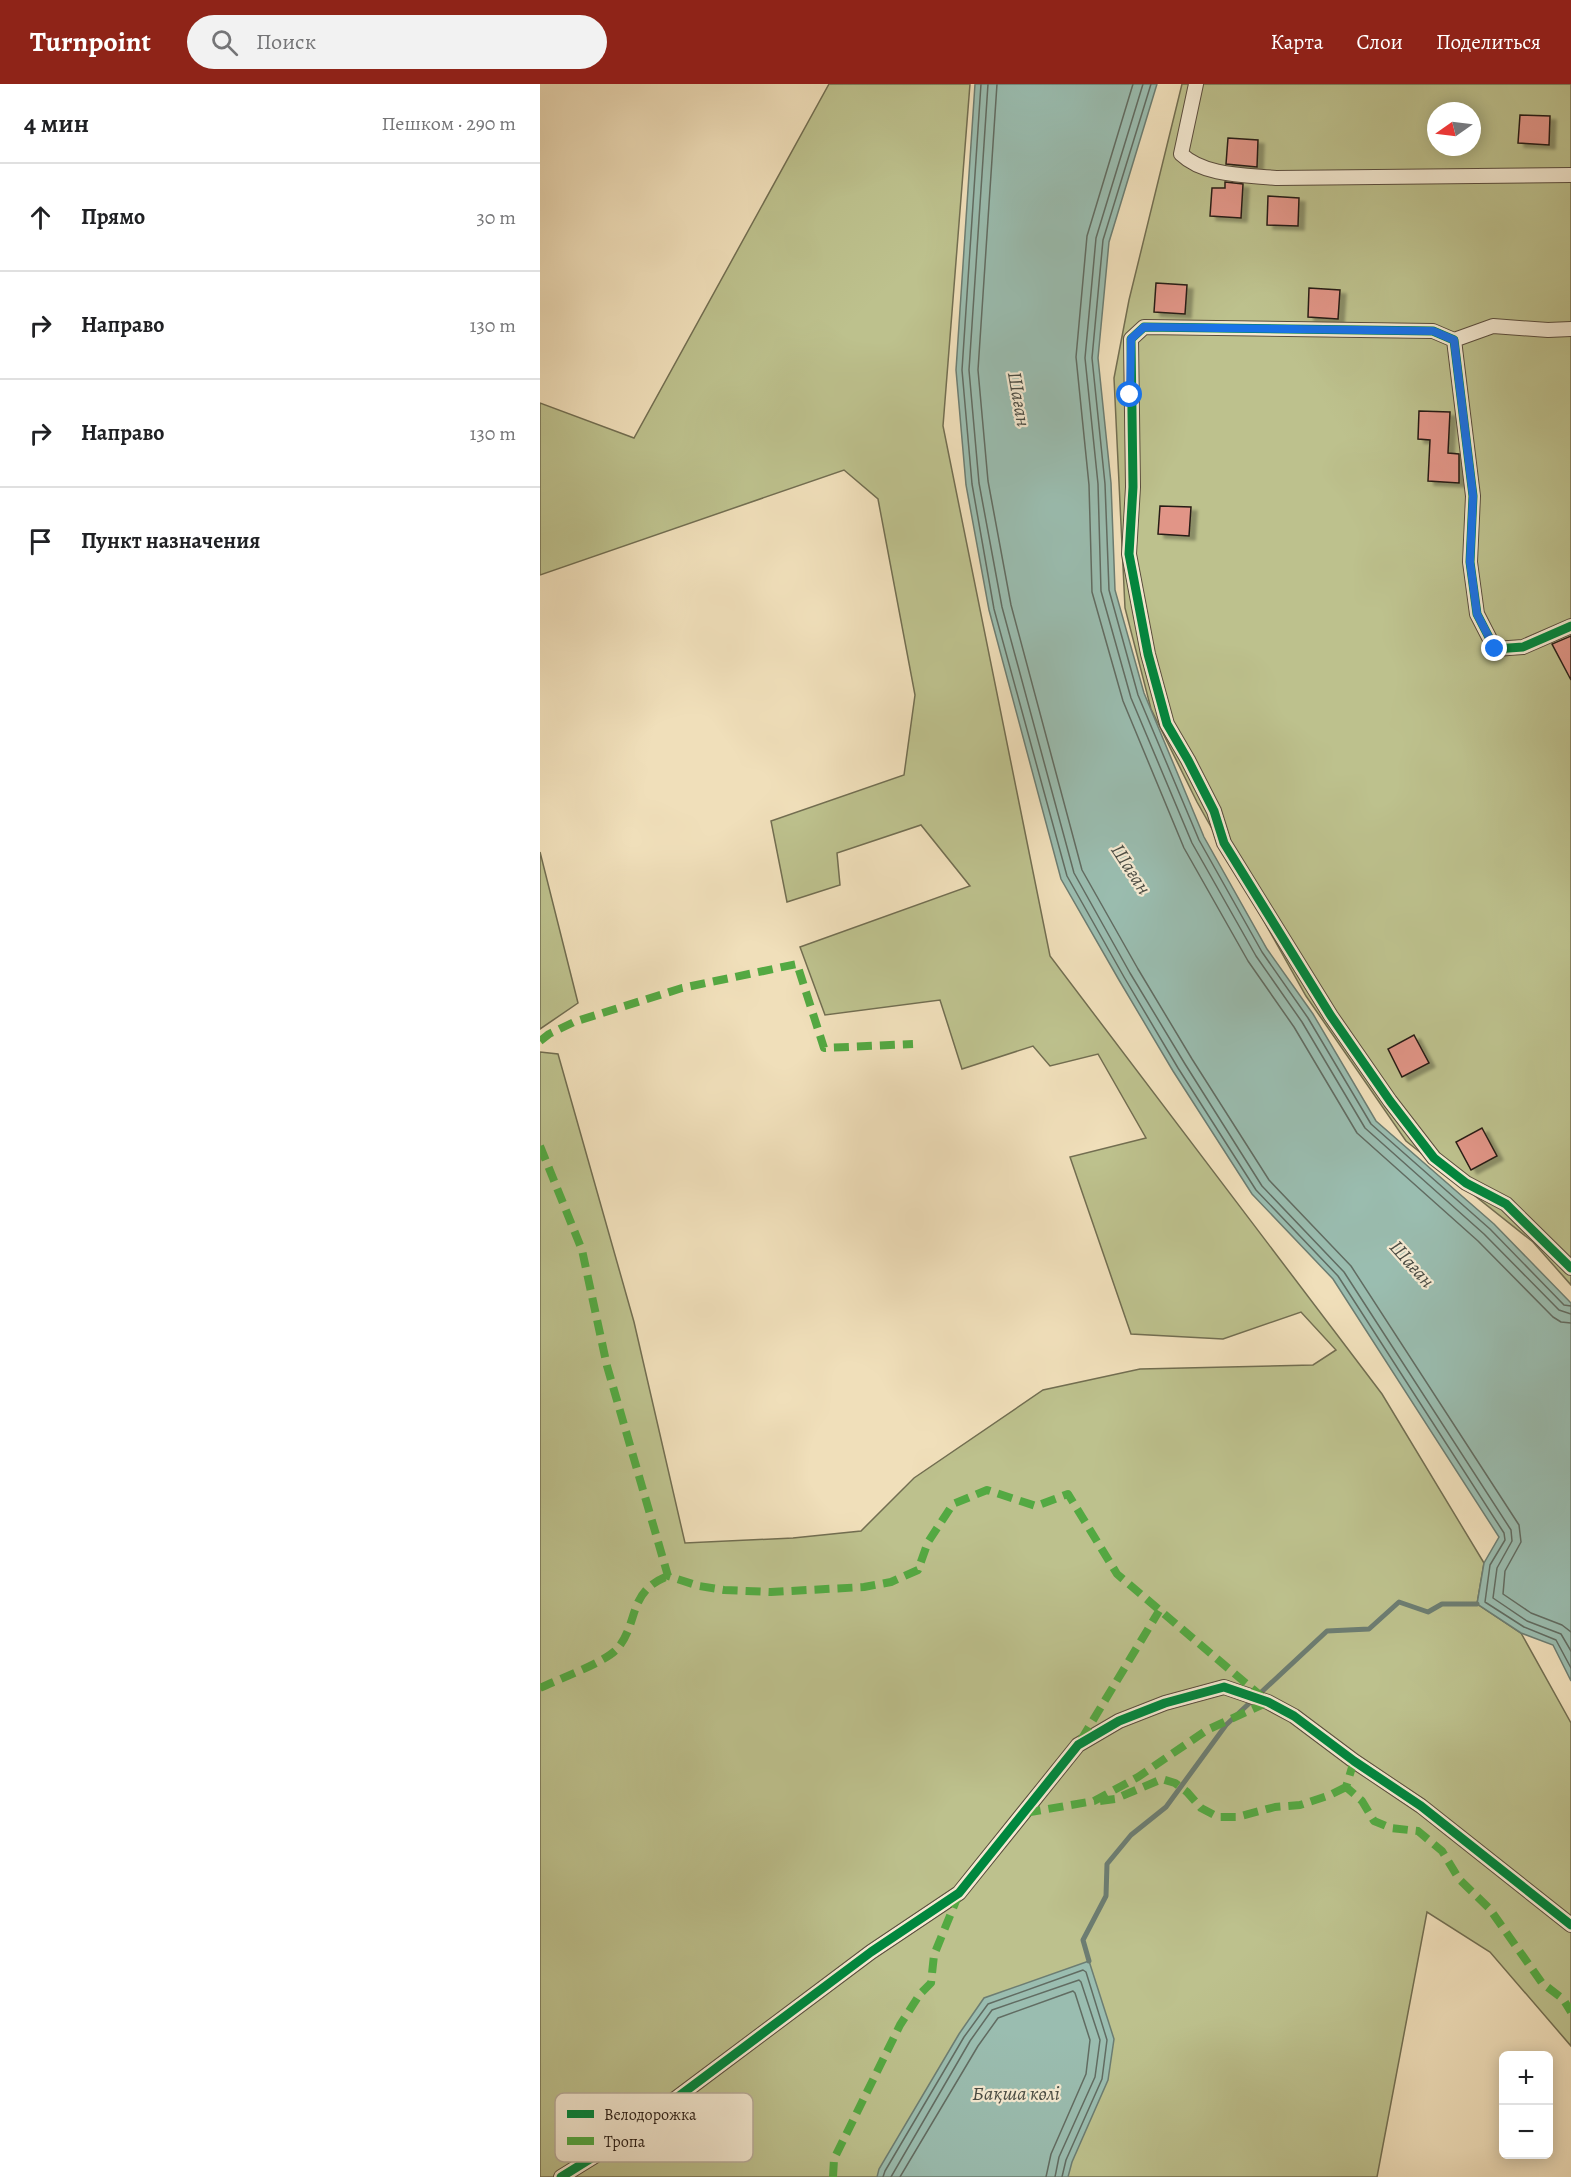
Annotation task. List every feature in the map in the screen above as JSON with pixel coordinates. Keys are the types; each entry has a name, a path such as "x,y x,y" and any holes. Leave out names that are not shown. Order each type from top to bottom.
{"street":[{"path":"1196,84 1181,154 1191,164 1230,174 1276,178 1571,175"},
{"path":"1571,329 1548,330 1493,326 1454,340 1433,331 1144,327 1131,339 1133,487 1129,554 1148,654 1167,724 1214,811 1224,843 1331,1016 1390,1101 1434,1158 1466,1183 1506,1204 1571,1268"},
{"path":"1454,340 1473,496 1470,562 1477,614 1495,649 1523,647 1571,626"},
{"path":"683,2093 871,1952 959,1893 1078,1745 1119,1720 1165,1703 1224,1687 1268,1702 1294,1716 1354,1761 1421,1806 1571,1925"},
{"path":"561,2177 585,2162"}],"green space":[{"path":"829,84 970,84 943,426 1050,956 1382,1394 1484,1563 1477,1604 1521,1633 1571,1723 1571,2046 1490,1952 1427,1912 1377,2177 540,2177 540,1052 558,1054 634,1322 685,1543 793,1538 861,1531 914,1478 1043,1390 1140,1369 1313,1365 1336,1350 1301,1312 1223,1339 1131,1334 1070,1157 1146,1138 1098,1054 1050,1066 1033,1046 962,1069 940,1000 825,1015 800,947 970,886 921,825 837,853 840,885 787,902 771,821 904,775 915,695 878,499 844,470 540,575 540,403 634,438"},
{"path":"1182,84 1571,84 1571,1285 1533,1242 1406,1141 1306,996 1197,802 1151,709 1125,608 1114,378 1129,300"},
{"path":"540,852 578,1003 540,1029"}],"water":[{"name":"Шаған","path":"975,84 1157,84 1109,242 1098,358 1111,483 1115,590 1144,693 1204,837 1267,949 1313,1014 1376,1121 1494,1224 1571,1303 1571,1681 1553,1645 1521,1633 1477,1604 1484,1563 1499,1537 1333,1279 1252,1194 1173,1071 1061,879 989,610 966,485 956,370"},
{"name":"Бақша көлі","path":"1089,1961 1114,2039 1108,2080 1072,2162 1068,2177 877,2177 879,2169 959,2034 984,1998"}],"building":[{"path":"1520,115 1550,116 1549,145 1518,143"},
{"path":"1228,138 1258,140 1257,167 1226,164"},
{"path":"1225,182 1243,184 1241,218 1210,216 1212,188 1225,188"},
{"path":"1268,196 1299,198 1298,226 1267,225"},
{"path":"1156,283 1187,285 1185,314 1154,312"},
{"path":"1309,288 1340,290 1338,319 1308,317"},
{"path":"1419,411 1450,412 1448,453 1459,454 1459,483 1428,481 1430,440 1418,439"},
{"path":"1160,506 1191,507 1189,536 1158,534"},
{"path":"1571,636 1571,680 1552,644"},
{"path":"1414,1035 1429,1063 1402,1077 1388,1049"},
{"path":"1482,1128 1497,1156 1471,1170 1456,1142"}],"waterway":[{"path":"1089,1961 1083,1940 1106,1896 1107,1864 1131,1835 1166,1807 1226,1725 1327,1631 1369,1629 1399,1602 1428,1612 1442,1604 1477,1604"}],"marked path":[{"path":"540,1041 574,1022 682,988 797,964 824,1048 913,1044"},
{"path":"540,1146 582,1250 607,1366 668,1576 699,1586 724,1590 771,1592 864,1587 891,1582 918,1570 928,1542 953,1504 987,1490 1036,1506 1068,1494 1117,1574 1268,1702 1207,1730 1138,1777 1094,1801 1025,1813"},
{"path":"540,1688 591,1665 616,1650 628,1630 639,1600 655,1583 668,1576"},
{"path":"1081,1740 1159,1611"},
{"path":"1354,1761 1346,1787 1362,1801 1374,1821 1391,1828 1418,1831 1442,1851 1459,1879 1489,1908 1542,1983 1563,1999 1571,2012"},
{"path":"1100,1801 1115,1799 1162,1779 1175,1783 1187,1792 1201,1808 1218,1817 1237,1817 1275,1807 1300,1805 1346,1787"},
{"path":"833,2177 834,2159 900,2025 920,1994 931,1983 934,1955 958,1896"}],"cycle path":[{"path":"1571,626 1523,647 1495,649 1477,614 1470,562 1473,496 1454,340 1433,331 1144,327 1131,339 1133,487 1129,554 1148,654 1167,724 1214,811 1224,843 1331,1016 1390,1101 1434,1158 1466,1183 1506,1204 1571,1268"},
{"path":"683,2093 871,1952 959,1893 1078,1745 1119,1721 1165,1703 1224,1687 1268,1702 1294,1716 1354,1761 1421,1806 1571,1925"},
{"path":"561,2177 585,2162"}],"route":[{"path":"1130,395 1131,339 1144,327 1433,331 1454,340 1473,496 1470,562 1477,614 1495,649"}]}
